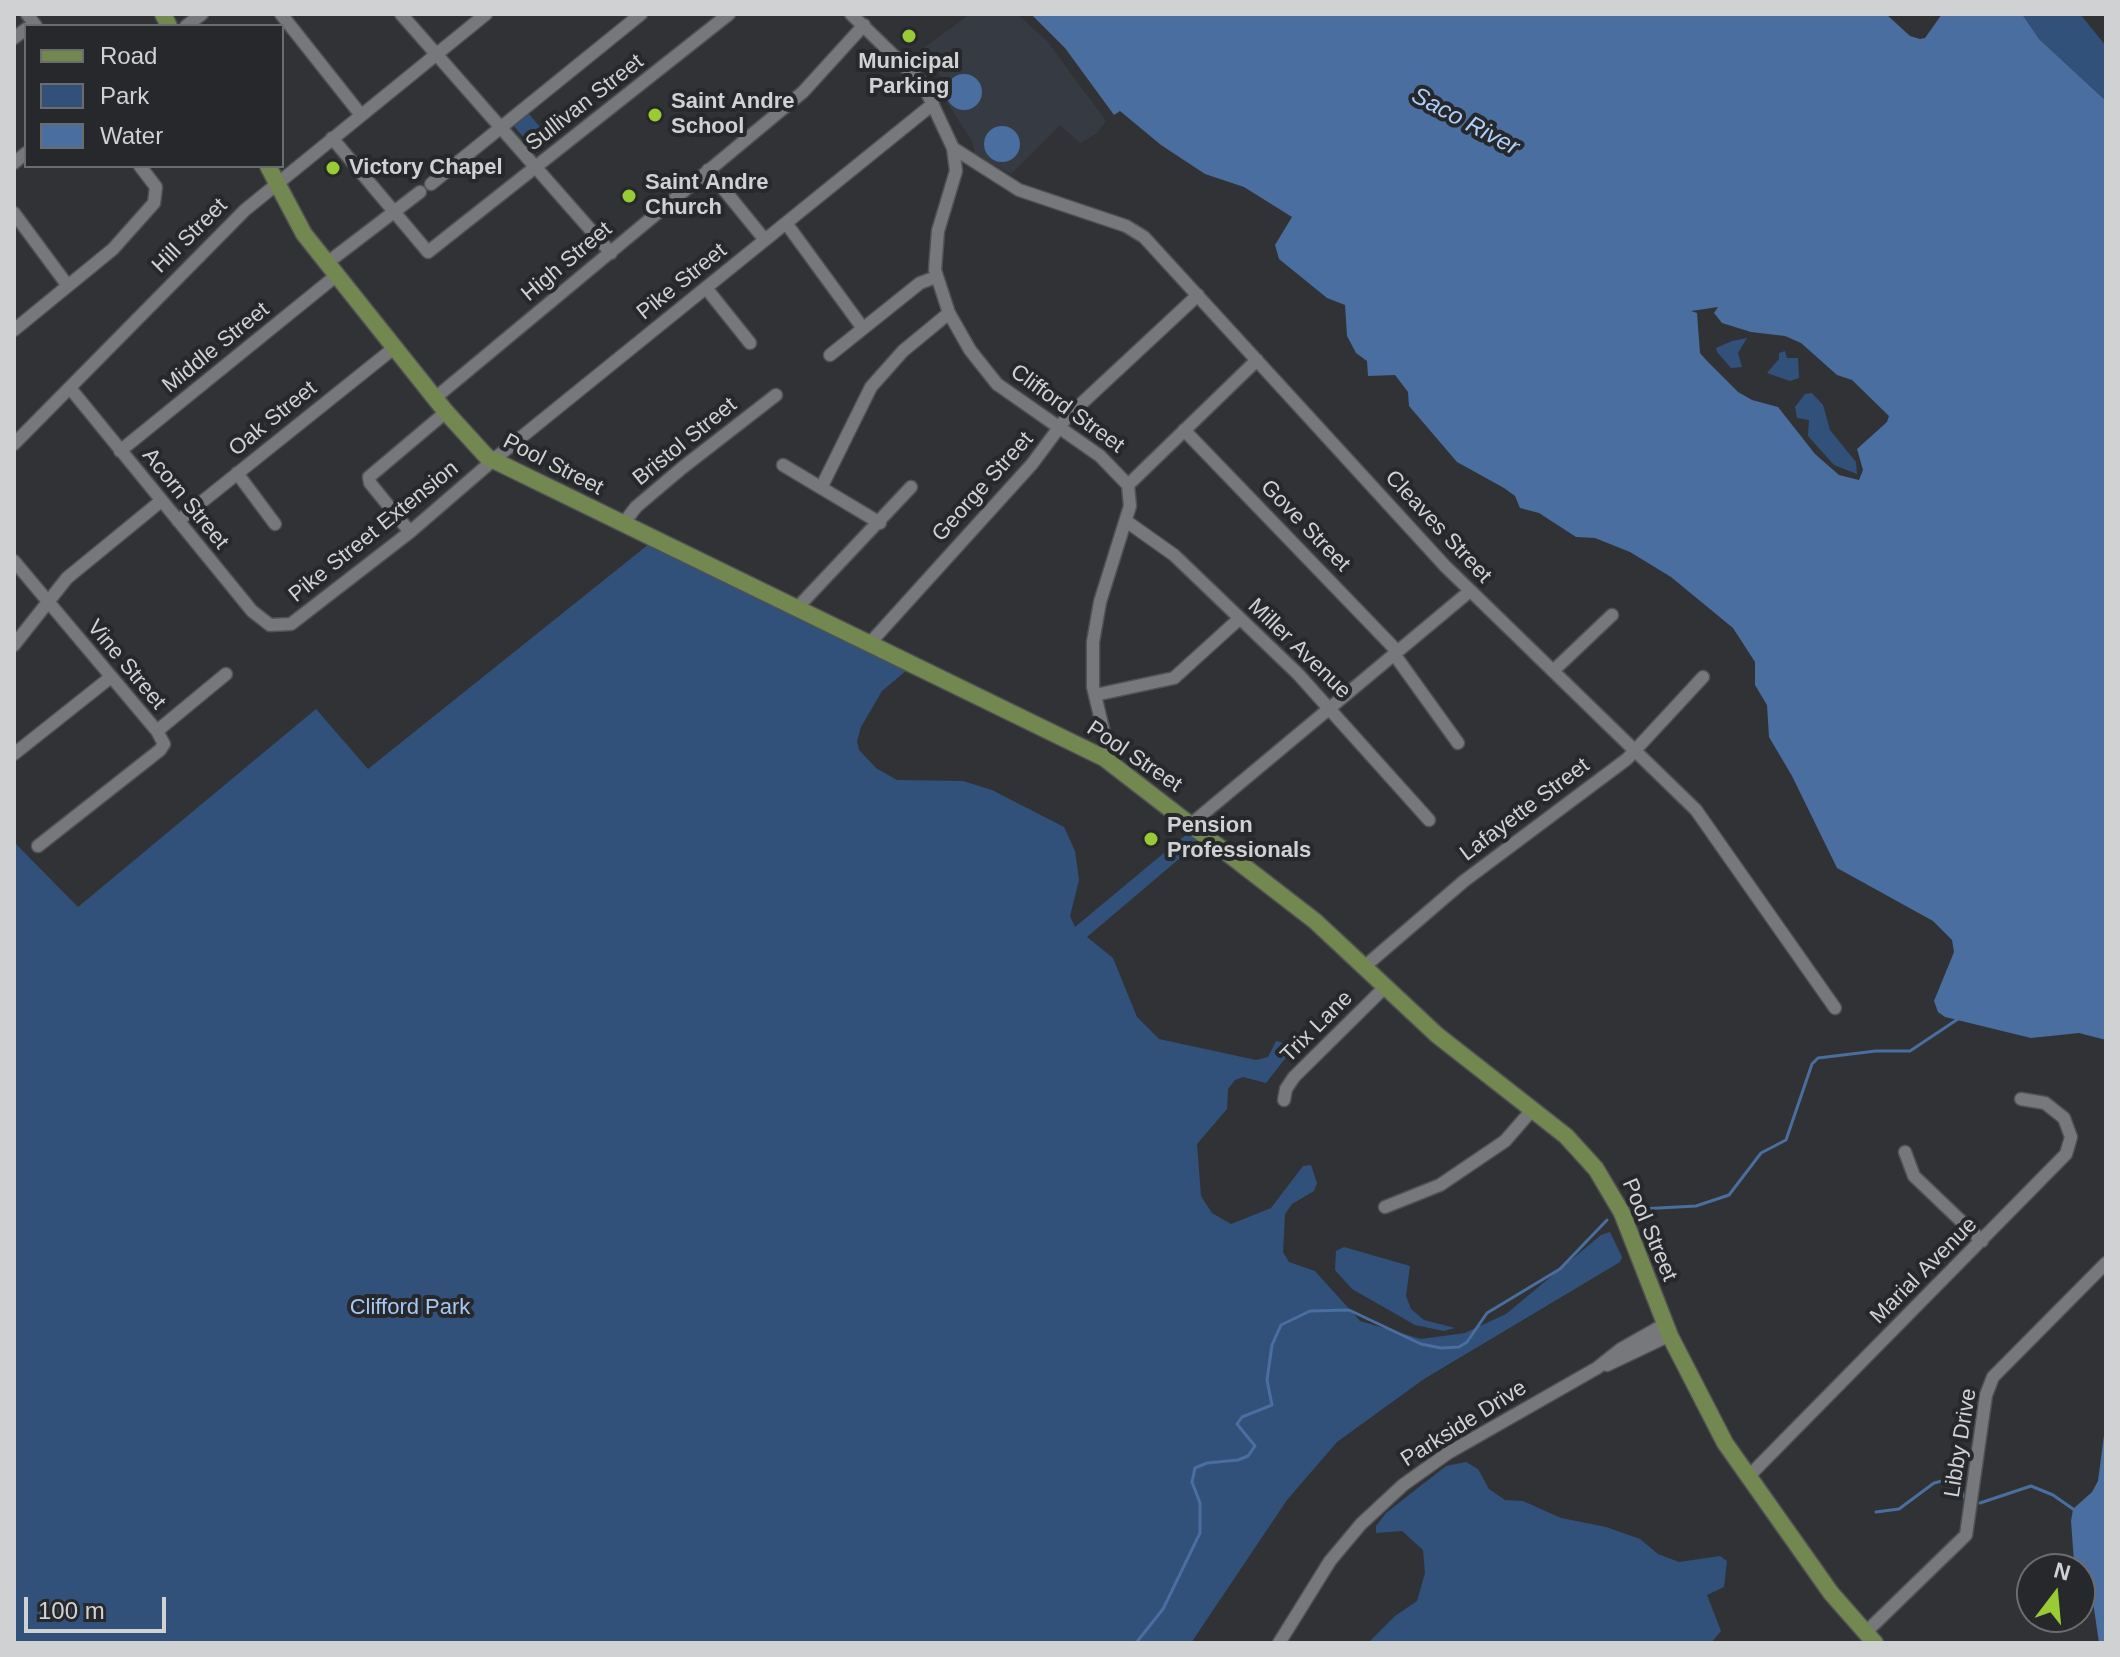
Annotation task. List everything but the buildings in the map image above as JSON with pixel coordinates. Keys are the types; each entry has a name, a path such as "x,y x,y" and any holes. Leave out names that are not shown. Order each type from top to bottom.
{"main road":[{"name":"Pool Street","path":"269,168 304,234 446,412 492,461 1104,758 1315,921 1437,1035 1570,1141 1604,1180 1622,1213 1667,1329 1704,1407 1748,1477 1831,1593 1870,1638"}],"street":[{"path":"281,14 361,115"},
{"path":"401,14 611,253"},
{"name":"Hill Street","path":"16,437 70,388 222,231 486,14"},
{"path":"618,14 627,26"},
{"path":"431,184 641,14"},
{"name":"Sullivan Street","path":"394,212 428,252 729,14"},
{"path":"851,14 914,73 933,104 953,148"},
{"name":"High Street","path":"435,398 803,92 864,25"},
{"name":"Pike Street","path":"492,461 933,104"},
{"path":"332,138 394,212"},
{"name":"Clifford Street","path":"953,148 956,171 936,240 936,277 949,313 991,379 1060,426 1118,471 1128,485 1126,521 1095,627 1092,660 1095,695 1107,745 1104,758"},
{"name":"Cleaves Street","path":"953,148 1019,190 1138,232 1470,591 1700,814 1835,1008"},
{"path":"14,330 127,236 154,203 156,187 142,168"},
{"path":"708,170 765,240"},
{"name":"Middle Street","path":"120,451 420,192"},
{"path":"14,213 68,286"},
{"path":"786,223 862,327"},
{"path":"830,355 920,283 936,277"},
{"path":"706,288 750,343"},
{"name":"George Street","path":"870,643 1032,464 1060,426 1198,295"},
{"path":"821,488 871,387 903,351 949,313"},
{"name":"Oak Street","path":"178,521 394,348"},
{"path":"1128,485 1257,360"},
{"name":"Acorn Street","path":"70,388 252,611 264,622 276,626"},
{"name":"Bristol Street","path":"623,524 672,476 776,395"},
{"path":"410,532 370,483 369,477 446,412"},
{"name":"Gove Street","path":"1184,430 1395,652 1458,743"},
{"name":"Pike Street Extension","path":"276,626 297,621 410,532 492,461"},
{"path":"783,465 880,523"},
{"path":"237,473 275,524"},
{"path":"797,608 911,487"},
{"path":"14,645 75,571 161,501"},
{"name":"Miller Avenue","path":"1126,521 1165,547 1330,706 1429,820"},
{"name":"Vine Street","path":"14,561 157,731 163,743 160,750 38,846"},
{"path":"1191,824 1470,591"},
{"path":"1553,671 1612,615"},
{"path":"1095,695 1174,678 1239,619"},
{"path":"157,731 226,674"},
{"path":"14,754 111,677"},
{"name":"Lafayette Street","path":"1364,967 1464,881 1627,759 1703,677"},
{"name":"Trix Lane","path":"1284,1100 1286,1089 1294,1077 1385,987"},
{"name":"Marial Avenue","path":"1748,1477 1982,1241 2070,1147 2070,1131 2059,1113 2045,1103 2021,1099"},
{"path":"1385,1207 1440,1185 1505,1141 1532,1110"},
{"path":"1905,1152 1914,1176 1982,1241"},
{"name":"Libby Drive","path":"1870,1638 1966,1535 1986,1395 1993,1377 2106,1263"},
{"name":"Parkside Drive","path":"1279,1643 1330,1561 1351,1535 1403,1485 1468,1441 1667,1329"}],"shaded area":[{"path":"970,14 1017,14 1047,41 1106,121 1096,134 1080,143 1060,125 1011,174 975,154 972,141 944,98 945,82 931,63 923,68 914,55"}],"green space":[{"path":"2022,14 2080,14 2106,46 2106,101 2039,39"},
{"path":"529,114 551,140 537,153 514,126"},
{"path":"1747,338 1738,353 1742,367 1731,368 1716,348"},
{"path":"1785,351 1787,358 1798,358 1799,378 1790,381 1767,373 1779,359 1779,353"},
{"path":"1812,393 1823,405 1830,430 1856,462 1857,474 1834,465 1808,436 1809,420 1797,418 1795,407 1805,394"},
{"name":"Clifford Park","path":"649,544 907,670 882,691 861,727 857,741 859,750 876,768 897,780 963,781 992,790 1064,827 1075,851 1079,880 1070,916 1075,927 1188,833 1199,842 1087,937 1113,958 1137,1017 1159,1039 1256,1060 1268,1057 1276,1041 1288,1044 1291,1051 1266,1083 1243,1077 1235,1080 1228,1089 1227,1109 1197,1144 1201,1196 1212,1213 1231,1224 1271,1208 1303,1166 1311,1165 1317,1183 1314,1191 1292,1204 1285,1214 1283,1252 1289,1262 1315,1271 1360,1321 1421,1339 1465,1333 1506,1314 1601,1235 1610,1232 1622,1257 1620,1262 1424,1379 1337,1442 1287,1500 1191,1643 14,1643 14,842 78,907 316,709 368,769"},
{"path":"1344,1247 1410,1266 1406,1296 1411,1309 1424,1320 1455,1328 1444,1331 1415,1325 1352,1289 1335,1270 1336,1251"},
{"path":"1466,1462 1478,1469 1489,1489 1505,1500 1523,1501 1561,1518 1606,1527 1640,1539 1658,1554 1679,1562 1720,1556 1727,1561 1724,1587 1707,1595 1721,1631 1711,1643 1368,1643 1395,1616 1417,1601 1425,1573 1423,1550 1402,1531 1376,1533 1376,1526 1386,1513 1446,1466"}],"water":[{"name":"Saco River","path":"1031,14 1886,14 1910,36 1920,39 1925,38 1942,14 2022,14 2039,39 2106,101 2106,1040 2079,1033 2031,1038 1945,1017 1938,1012 1934,1001 1954,952 1952,940 1933,921 1837,868 1792,776 1769,737 1767,705 1755,685 1755,662 1733,628 1671,577 1630,552 1595,538 1576,537 1539,513 1520,508 1515,496 1457,462 1409,406 1408,392 1395,375 1368,376 1367,361 1356,353 1347,336 1345,305 1327,298 1279,259 1275,245 1292,217 1244,187 1205,174 1161,145 1120,111 1114,115 1065,48","holes":["1718,307 1714,313 1722,323 1751,332 1785,336 1801,343 1837,375 1852,380 1889,416 1887,422 1857,449 1863,470 1859,480 1839,475 1815,454 1778,407 1752,400 1738,392 1700,353 1697,313 1691,311"]},
{"path":"964,74 977,79 982,92 977,105 964,110 951,105 946,92 951,79"},
{"path":"1002,126 1015,131 1020,144 1015,157 1002,162 989,157 984,144 989,131"},
{"path":"2106,1420 2106,1643 2099,1643 2096,1622 2096,1553 2073,1553 2071,1521 2073,1509 2092,1492 2098,1481"}],"waterway":[{"path":"1640,1209 1696,1206 1729,1195 1761,1153 1786,1140 1812,1064 1818,1058 1876,1051 1910,1051 1958,1019"},
{"path":"1136,1643 1163,1609 1200,1533 1200,1503 1192,1482 1195,1468 1207,1463 1238,1460 1248,1456 1255,1446 1237,1424 1242,1417 1272,1405 1267,1380 1272,1345 1281,1325 1310,1311 1349,1310 1421,1344 1441,1348 1459,1347 1467,1342 1487,1313 1560,1269 1607,1220"},
{"path":"1876,1512 1899,1509 1934,1483 1942,1481 1959,1487 1965,1498"},
{"path":"1980,1503 2031,1486 2053,1495 2073,1509"}],"place":[{"name":"Municipal Parking","path":"909,36"},
{"name":"Saint Andre School","path":"655,115"},
{"name":"Victory Chapel","path":"333,168"},
{"name":"Saint Andre Church","path":"629,196"},
{"name":"Pension Professionals","path":"1151,839"}]}
